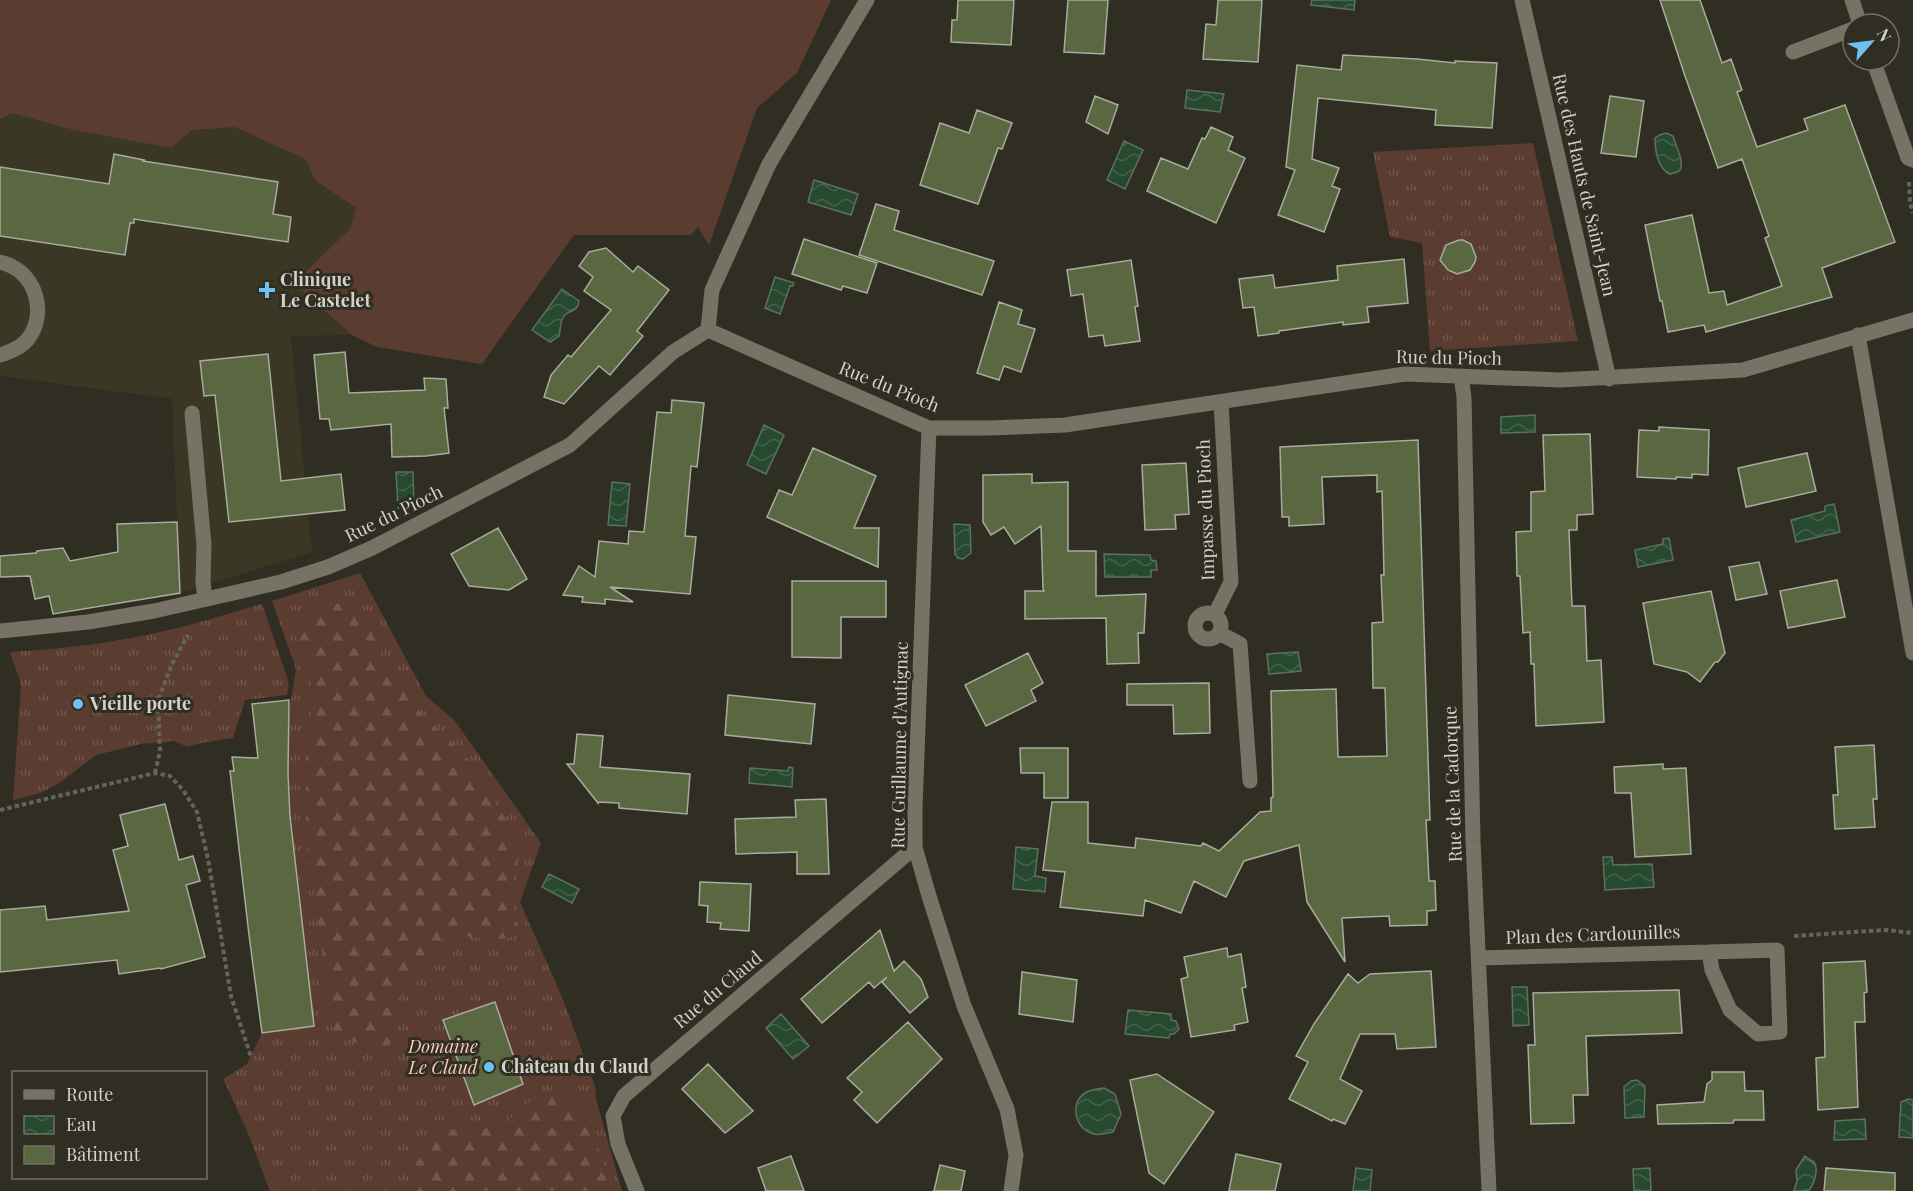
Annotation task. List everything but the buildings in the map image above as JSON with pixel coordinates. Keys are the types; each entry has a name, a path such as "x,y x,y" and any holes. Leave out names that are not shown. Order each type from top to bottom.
{"street":[{"path":"708,330 712,290 769,164 867,0"},
{"name":"Rue des Hauts de Saint-Jean","path":"1522,0 1609,379"},
{"path":"1794,52 1841,34"},
{"path":"1878,72 1911,159"},
{"path":"0,262 7,263 20,271 31,282 37,296 38,312 35,327 27,340 15,350 0,355"},
{"name":"Rue du Pioch","path":"0,631 88,622 154,611 281,582 350,558 570,446 673,352 708,330 929,428 1065,425 1405,374 1560,380 1743,370 1913,320"},
{"path":"1858,336 1913,653"},
{"name":"Rue de la Cadorque","path":"1461,376 1464,397 1473,842 1489,1191"},
{"name":"Impasse du Pioch","path":"1215,615 1231,582 1221,402"},
{"path":"192,413 204,545 205,599"},
{"name":"Rue Guillaume d'Autignac","path":"929,428 915,847 964,1006 1007,1109 1016,1155 1011,1191"},
{"path":"1210,613 1215,615 1221,623 1220,633 1206,639 1197,634 1195,624 1200,615 1210,613"},
{"path":"1220,633 1240,644 1250,781"},
{"name":"Rue du Claud","path":"637,1191 618,1144 613,1116 624,1096 915,847"},
{"path":"1709,952 1712,970 1730,1010 1758,1034 1780,1032 1776,950"},
{"name":"Plan des Cardounilles","path":"1479,958 1776,950"}],"path":[{"path":"1911,159 1910,203 1913,213"},
{"path":"155,773 160,751 158,700 172,664 188,635"},
{"path":"0,810 155,773 170,776 183,790 197,812 208,858 231,996 251,1058"},
{"path":"1776,950 1779,937 1886,930 1913,933"}],"shaded area":[{"name":"Clinique Le Castelet","path":"0,0 831,0 797,73 757,108 709,245 698,227 691,235 574,235 482,364 377,347 352,335 291,336 312,552 180,593 172,399 0,376"}],"green space":[{"name":"Clinique Le Castelet","path":"0,0 831,0 797,73 757,108 709,245 698,227 691,235 574,235 482,364 377,347 352,335 294,283 350,229 356,208 316,181 305,159 235,127 192,130 171,148 70,129 12,113 0,119"},
{"path":"1533,143 1578,341 1430,351 1422,243 1390,237 1373,152"},
{"name":"Domaine Le Claud","path":"360,573 426,696 455,721 541,843 520,902 562,997 595,1086 596,1099 622,1191 270,1191 247,1131 223,1079 247,1064 262,1033 314,1026 296,874 288,774 289,712 296,669 272,601"},
{"path":"354,600 370,624 388,670 421,713 470,761 522,846 509,896 521,935 494,940 465,936 443,939 412,971 398,1005 390,1045 367,1047 336,1034 327,1017 320,932 306,840 306,746 313,704 309,665 293,631 319,608"},
{"path":"262,604 289,683 287,695 245,700 233,738 188,747 174,741 141,744 96,755 58,784 40,793 13,800 21,684 10,652 126,639 189,625"},
{"path":"562,1091 588,1117 612,1191 400,1191 421,1156 444,1130 478,1128 509,1119 536,1097"}],"water":[{"path":"1312,0 1355,0 1354,10 1311,5"},
{"path":"1187,90 1224,94 1220,112 1185,108"},
{"path":"1666,133 1673,136 1681,164 1679,171 1669,174 1660,163 1655,143 1655,138"},
{"path":"1124,141 1143,150 1125,189 1107,180"},
{"path":"814,180 858,194 851,215 808,202"},
{"path":"775,277 794,283 790,286 780,314 765,308"},
{"path":"562,289 579,301 576,309 563,317 559,336 550,342 532,330"},
{"path":"1535,415 1535,432 1501,433 1501,417"},
{"path":"764,425 784,435 766,474 747,465"},
{"path":"396,472 413,472 414,507 398,508"},
{"path":"612,482 630,484 626,526 608,525"},
{"path":"1834,504 1840,532 1796,542 1791,520 1825,511 1825,506"},
{"path":"954,524 970,525 971,553 963,559 958,558 955,554"},
{"path":"1669,538 1673,560 1638,567 1635,550 1663,544 1663,539"},
{"path":"1104,554 1150,555 1151,560 1156,561 1157,570 1151,570 1151,577 1105,577"},
{"path":"1298,652 1301,671 1269,674 1267,654"},
{"path":"789,767 793,768 792,787 749,783 750,768 788,771"},
{"path":"1016,847 1038,849 1035,876 1046,878 1045,892 1013,889"},
{"path":"1603,857 1612,857 1613,865 1652,864 1654,887 1605,890"},
{"path":"549,874 579,889 572,903 542,887"},
{"path":"1512,987 1527,987 1529,1025 1513,1026"},
{"path":"1128,1010 1171,1014 1171,1020 1176,1021 1179,1029 1174,1034 1170,1034 1169,1038 1125,1034"},
{"path":"781,1014 809,1046 793,1059 766,1028"},
{"path":"1637,1080 1645,1086 1644,1117 1625,1118 1624,1087 1631,1081"},
{"path":"1104,1088 1115,1094 1121,1114 1113,1132 1096,1135 1088,1132 1079,1122 1076,1116 1077,1103 1085,1093"},
{"path":"1908,1099 1913,1100 1913,1138 1899,1137 1901,1102"},
{"path":"1865,1119 1866,1139 1834,1140 1835,1121"},
{"path":"1805,1156 1814,1162 1816,1173 1814,1181 1808,1191 1794,1191 1797,1181 1796,1170"},
{"path":"1356,1168 1372,1170 1370,1191 1353,1191"},
{"path":"1650,1168 1651,1191 1634,1191 1633,1169"}],"place":[{"name":"Clinique Le Castelet","path":"267,290"},
{"name":"Vieille porte","path":"78,704"},
{"name":"Château du Claud","path":"489,1067"}]}
